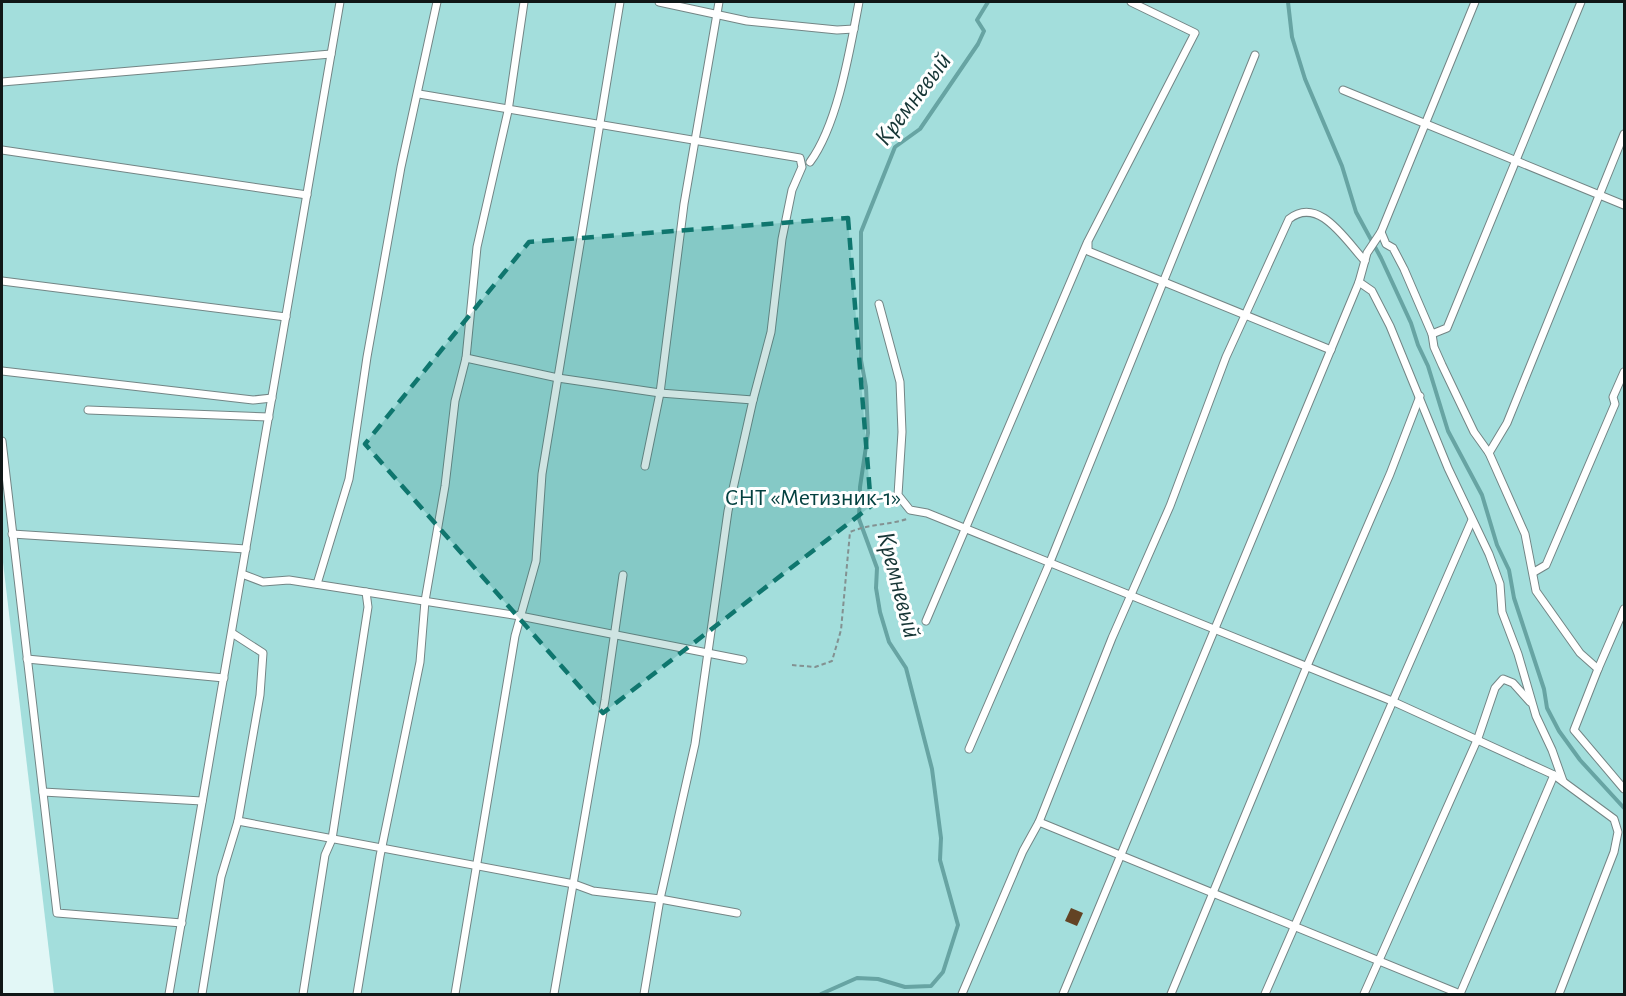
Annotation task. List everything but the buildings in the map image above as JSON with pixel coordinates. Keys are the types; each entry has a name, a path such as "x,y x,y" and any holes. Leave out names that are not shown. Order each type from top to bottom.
{"lane":[{"path":"169,994 340,2"},
{"path":"317,584 349,479 367,357 401,167 419,94 437,2"},
{"path":"357,994 381,849 420,662 425,601 446,486 455,400 466,358 477,247 508,111 524,2"},
{"path":"454,994 520,616 536,561 542,474 620,2"},
{"path":"659,2 717,15 837,30 854,29"},
{"path":"645,466 660,393 684,204 719,2"},
{"path":"810,162 822,146 836,104 859,2"},
{"path":"926,621 1088,241 1195,33 1131,2"},
{"path":"1063,994 1359,282 1367,253 1381,232 1475,2"},
{"path":"1432,334 1447,327 1581,2"},
{"path":"2,82 331,54"},
{"path":"969,749 1050,562 1255,55"},
{"path":"1343,90 1624,205"},
{"path":"419,94 508,111 600,123 800,158 802,167 786,216 776,277 771,332 753,400 720,553 721,568 695,744 660,899 644,994"},
{"path":"1489,453 1507,423 1624,134"},
{"path":"2,150 307,195"},
{"path":"962,994 1023,852 1039,822 1112,638 1170,506 1226,357 1289,219 1299,211 1314,211 1328,221 1365,261"},
{"path":"1381,232 1386,244 1392,248 1404,269 1432,334 1434,347 1442,365 1474,432 1489,453 1525,534 1536,591 1580,653 1598,669"},
{"path":"1088,241 1088,251 1331,350"},
{"path":"2,281 286,317"},
{"path":"1359,282 1372,291 1420,396 1500,584 1502,612 1518,654 1533,705 1563,782"},
{"path":"879,304 900,382 902,432 898,495 910,510 927,513 1215,627 1478,738 1554,775 1614,819 1618,831 1614,852 1559,994"},
{"path":"466,358 558,378 660,393 753,400"},
{"path":"2,371 253,400 272,398"},
{"path":"1534,572 1546,565 1601,439 1615,404 1612,397 1624,372"},
{"path":"1171,994 1307,666 1390,474 1420,396"},
{"path":"88,410 268,417"},
{"path":"2,441 57,913 182,923"},
{"path":"1265,994 1472,520"},
{"path":"12,534 246,549"},
{"path":"242,574 263,582 289,580 520,616 743,660"},
{"path":"554,994 574,884 623,575"},
{"path":"303,994 325,855 332,838 368,607 366,592"},
{"path":"1624,609 1574,730 1624,789"},
{"path":"202,994 221,878 238,821 260,695 263,653 231,633"},
{"path":"27,658 224,678"},
{"path":"1364,994 1478,738 1495,688 1503,679 1513,683 1533,705"},
{"path":"1039,822 1460,994 1554,775"},
{"path":"43,792 202,801"},
{"path":"238,821 574,884 593,891 660,899 737,913"}],"path":[{"path":"792,665 815,667 832,661 841,630 850,532 870,524 889,525 927,513"}],"highlighted area":[{"path":"848,218 871,506 603,713 365,444 529,242"}],"green space":[{"name":"СНТ «Метизник-1»","path":"2,2 1624,2 1624,994 54,994 2,554"}],"waterway":[{"name":"Кремневый","path":"821,994 857,978 878,979 905,987 931,986 943,972 958,925 940,860 941,838 932,769 906,668 889,642 880,612 876,588 877,568 859,519 860,487 868,433 866,387 861,360 861,232 895,147 920,129 978,44 984,31 977,20 988,2"},
{"path":"1288,2 1292,37 1305,79 1342,166 1356,212 1381,258 1411,323 1428,366 1448,431 1482,495 1497,545 1509,570 1514,598 1544,689 1547,708 1559,731 1580,760 1624,808"}]}
